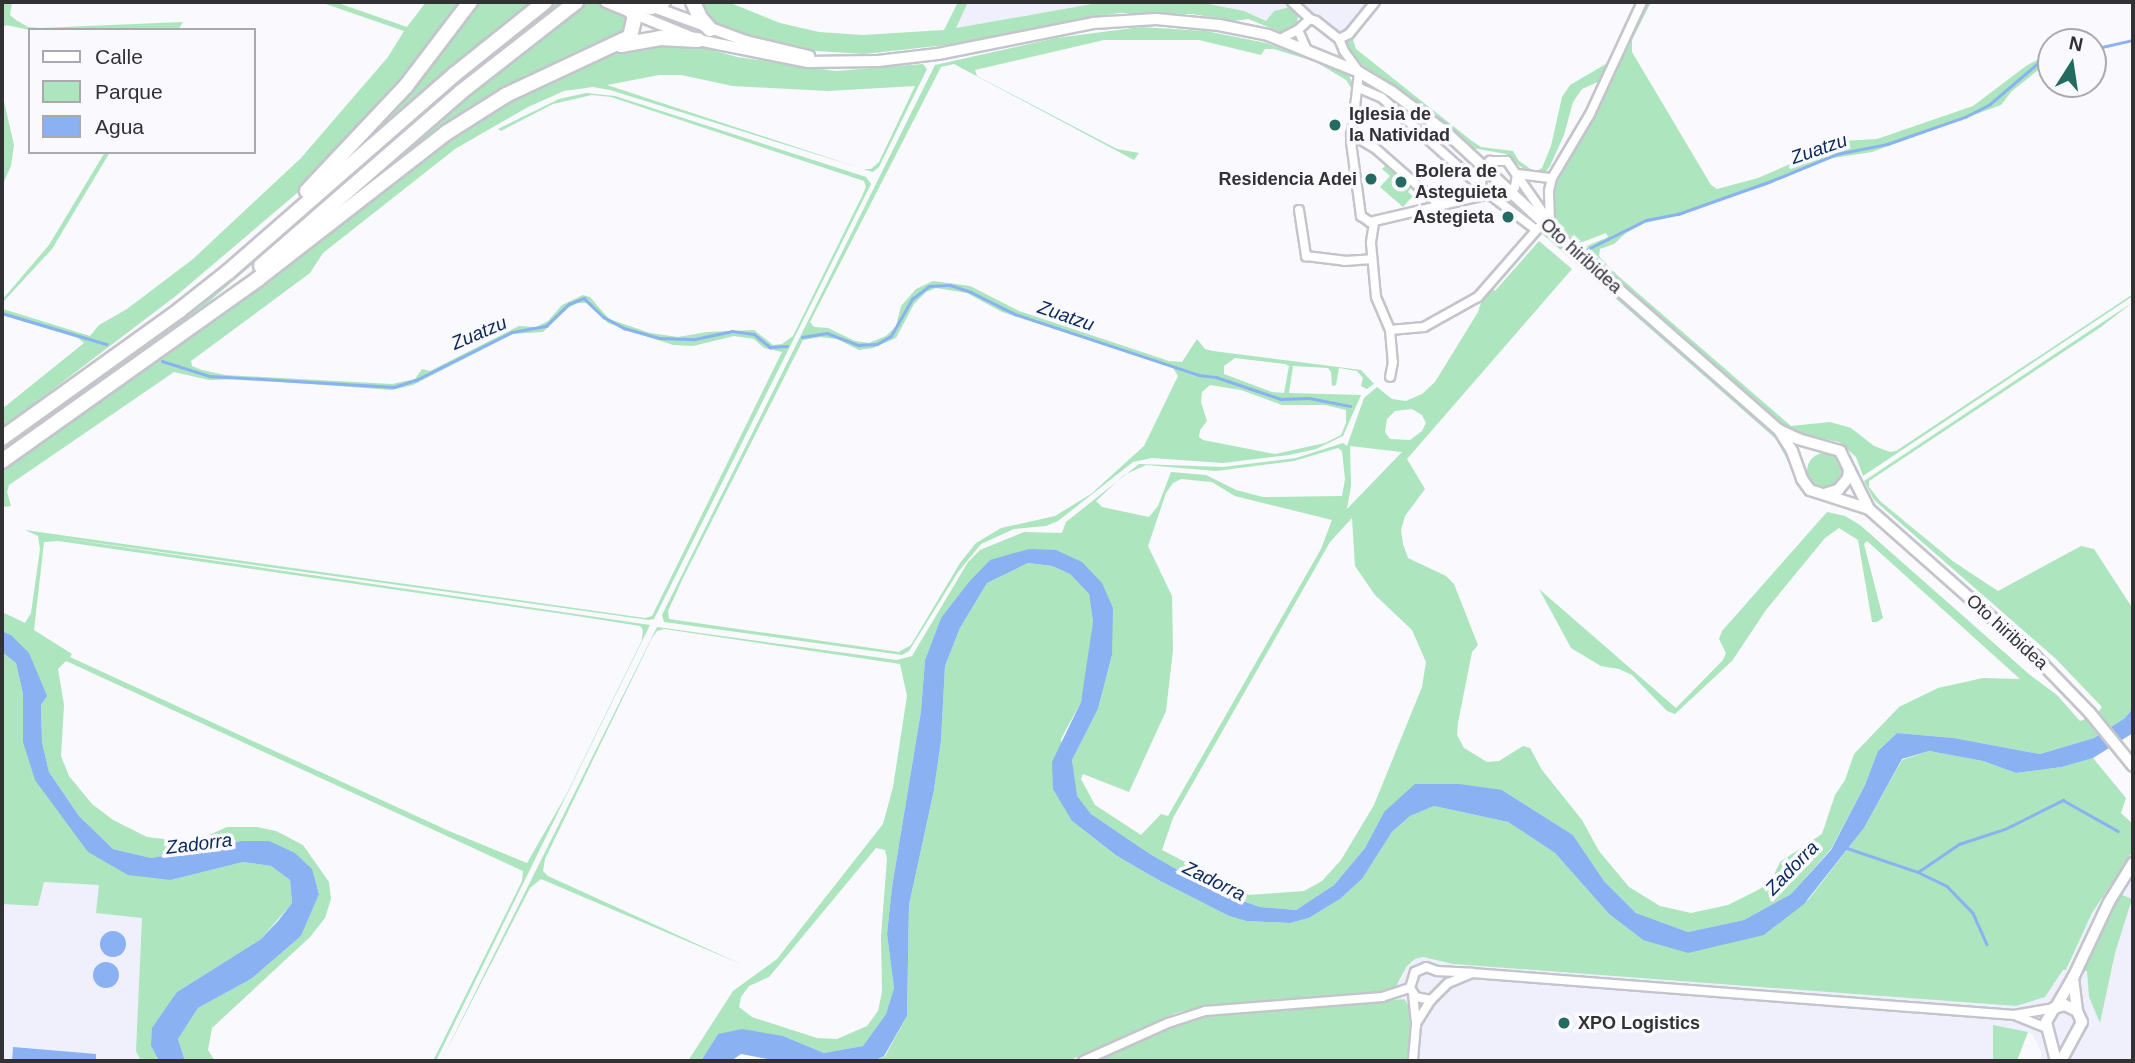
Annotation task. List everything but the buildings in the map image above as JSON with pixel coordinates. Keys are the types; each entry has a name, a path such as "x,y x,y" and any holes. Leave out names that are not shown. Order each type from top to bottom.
{"highway":[{"path":"228,272 407,86 470,2"},
{"path":"2,438 228,272 465,65 545,2"},
{"path":"190,325 461,92 576,2"},
{"path":"693,2 700,18 710,29"},
{"path":"2,461 258,279 428,147 482,109 536,80 617,46 631,37 629,5"},
{"path":"617,46 660,38 698,40"}],"street":[{"path":"1292,2 1340,41 1359,72 1352,134 1361,216 1374,223 1489,194 1500,196 1515,187 1517,174"},
{"path":"1332,58 1340,41 1375,2"},
{"path":"1390,330 1424,327 1478,298 1543,225 1552,178 1590,114 1642,2"},
{"path":"629,5 810,57 878,61"},
{"path":"629,5 698,40 807,62 878,61"},
{"path":"1280,40 1298,30 1310,19"},
{"name":"Oto hiribidea","path":"878,61 937,54 1062,28 1127,20 1198,22 1280,40 1332,58 1359,72 1432,121 1484,166 1543,225"},
{"path":"1298,30 1306,48"},
{"name":"Oto hiribidea","path":"1359,88 1382,98 1481,184 1489,194 1559,236 1779,430 1819,446 1830,446 1840,451 1847,459 1849,470 1869,509 2034,655 2090,713 2132,764"},
{"path":"1352,134 1376,149 1441,206"},
{"path":"1481,184 1484,166 1499,159 1507,161 1517,174 1543,225"},
{"path":"1517,174 1552,178"},
{"path":"1299,210 1306,256 1345,261 1372,259"},
{"path":"1374,223 1372,259 1376,297 1390,330 1393,362 1390,377"},
{"name":"Oto hiribidea","path":"1779,430 1800,469 1805,485 1824,495 1869,509"},
{"path":"1800,469 1804,457 1819,446"},
{"path":"1824,495 1844,485 1849,470"},
{"path":"2059,1061 2047,1017 2073,978 2100,919 2133,863"},
{"path":"1413,1061 1416,1025 1411,991 1415,972 1426,967 1437,971 2014,1015 2065,1005 2077,1011"},
{"path":"1437,971 1443,980 1442,990"},
{"path":"1416,1025 1431,1000 1448,983 1472,973"},
{"path":"2059,1061 2081,1028 2073,978"},
{"path":"1411,991 1421,1000 1431,1000"},
{"path":"1083,1061 1168,1023 1205,1012 1381,997 1411,991"},
{"path":"2014,1015 2062,1041 2074,1038"}],"shaded area":[{"path":"968,2 1103,2 955,28"},
{"path":"1199,2 1378,2 1344,44 1290,7 1266,21 1244,11"},
{"path":"2133,848 2133,1061 2041,1061 2041,1051 2032,1034 1993,1025 1993,1061 1408,1061 1404,999 1394,999 1388,993 1402,978 1407,966 1415,959 1423,957 1453,964 2016,1006 2054,984 2063,970 2067,970 2092,913"},
{"path":"43,882 99,885 143,918 136,1051 141,1061 2,1061 2,904 38,906"}],"green space":[{"path":"2,2 12,2 10,15 28,27 40,28 28,30 6,25 2,28"},
{"path":"320,2 335,2 407,27 426,2 464,2 409,74 303,188 177,295 2,428 2,409 84,343 78,338 2,315 2,300 49,245 104,154 109,154 52,249 3,302 3,309 90,336 99,325 127,309 193,259 301,158 388,57 404,31"},
{"path":"476,2 533,2 371,134"},
{"path":"556,2 565,2 482,67 197,312 2,453 2,445 131,354 478,63"},
{"path":"588,2 613,2 629,17 627,32 558,64 362,192 360,189 535,41"},
{"path":"698,2 728,2 780,23 819,32 863,35 944,30 958,2 968,2 956,28 1103,2 1199,2 1244,11 1266,21 1274,11 1290,7 1299,14 1295,29 1283,33 1248,19 1234,21 1192,14 1118,13 946,45 864,54 801,50 728,31 710,20"},
{"path":"1378,2 1382,2 1353,40 1356,49 1472,141 1481,147 1513,151 1519,161 1535,172 1542,168 1551,146 1562,97 1570,85 1611,61 1602,80 1582,89 1573,102 1564,135 1550,166 1544,174 1528,173 1506,154 1473,148 1434,113 1364,66 1345,48 1344,44"},
{"path":"1646,2 1651,2 1632,40 1632,52 1711,185 1717,189 1758,178 1843,141 1877,139 1973,106 2037,60 2037,71 2012,91 2001,105 1872,152 1833,158 1811,165 1765,186 1696,207 1682,215 1645,223 1626,233 1614,244 1600,249 1599,256 1617,275 1791,426 1830,422 1851,428 1874,446 1890,452 1896,451 2133,296 1863,476 1856,457 1839,442 1798,434 1783,427 1580,249 1608,237 1606,233 1580,243 1563,231 1552,212 1551,197 1584,135"},
{"path":"183,22 179,28 40,28"},
{"path":"1141,27 1206,31 1266,43 1338,69 1349,76 1357,91 1351,104 1347,107 1351,103 1352,89 1346,80 1316,62 1274,49 1265,49 1261,55 1199,40 1104,40 975,70 977,76 1117,149 1139,153 1134,160 954,64 941,67 810,322 814,327 828,328 855,341 869,343 886,336 896,326 901,306 916,289 933,281 970,286 1019,311 1169,361 1182,362 1197,339 1205,349 1213,351 1361,370 1374,384 1367,389 1361,386 1363,378 1357,371 1339,368 1336,385 1332,386 1328,368 1293,366 1289,393 1361,395 1343,436 1316,449 1289,455 1223,463 1152,458 1133,462 1058,521 1046,526 1014,529 981,544 958,572 909,651 902,655 664,622 662,615 935,65 1056,38","holes":["936,288 967,293 1002,312 1173,368 1178,376 1144,446 1091,494 1055,516 1001,528 976,543 960,563 911,645 899,652 669,619 668,611 683,578 803,340 820,337 837,339 859,350 873,348 896,338 914,304 926,292","1235,358 1289,366 1284,393 1272,392 1224,374 1224,366","1210,385 1241,390 1282,405 1325,405 1346,410 1346,423 1341,435 1325,443 1275,454 1203,440 1199,437 1200,430 1207,421 1201,402 1202,392"]},
{"path":"667,44 698,46 737,57 836,71 923,64 927,69 879,167 873,172 863,169 871,169 879,162 915,86 828,91 733,86 681,75 659,75 607,85 856,167 610,90 593,87 564,91 528,107 455,149 323,253 310,273 191,361 192,366 225,375 392,384 415,379 422,369 430,371 519,326 536,327 548,321 562,305 583,295 590,297 609,319 650,333 678,337 707,332 754,330 773,345 782,344 793,336 862,196 866,187 864,181 611,97 592,95 553,104 501,131 498,129 559,99 586,93 615,96 866,177 871,184 654,619 649,620 47,536 650,625 436,1061 433,1061 522,881 523,871 66,661 58,669 64,705 61,756 69,776 92,804 113,820 147,837 181,841 200,839 227,827 257,827 276,831 303,845 329,882 331,899 325,918 310,937 212,1028 208,1050 215,1061 185,1061 178,1039 198,1008 251,979 301,936 319,893 311,869 241,841 151,858 113,849 79,816 49,772 42,742 41,705 46,696 11,635 2,631 2,612 25,623 31,613 40,549 38,536 25,530 645,618 652,616 782,352 764,348 754,339 734,336 693,346 673,345 608,323 586,303 578,303 568,308 543,332 513,334 413,385 392,390 239,379 209,380 174,372 9,485 7,492 11,506 2,507 2,471 476,120 579,65 633,49","holes":["58,541 640,626 643,630 642,640 566,795 527,863 449,831 70,657 72,654 34,630 44,542"]},
{"path":"2,93 14,145 11,166 2,186"},
{"path":"1386,165 1412,187 1408,192 1413,196 1403,207 1380,187 1390,176 1382,169"},
{"path":"1540,232 1548,233 1774,432 1785,446 1789,463 1776,439"},
{"path":"1539,241 1572,269 1407,459 1425,489 1405,516 1401,530 1403,544 1408,558 1446,576 1454,584 1478,645 1472,652 1458,723 1457,735 1464,748 1487,762 1499,761 1523,746 1530,748 1542,770 1582,820 1599,851 1629,887 1660,906 1691,913 1728,905 1756,891 1770,883 1780,862 1822,834 1835,795 1845,780 1854,754 1899,707 1938,688 1983,678 2020,679 1867,541 1864,544 1883,618 1872,622 1858,540 1839,528 1825,538 1766,610 1732,661 1675,714 1667,711 1632,675 1619,669 1601,666 1571,648 1539,589 1676,708 1723,660 1726,653 1719,639 1722,631 1827,512 1845,516 1860,525 2030,675 2057,695 2080,721 2096,715 2102,707 2056,659 1874,500 1864,481 2133,302 2101,327 1869,481 1869,487 1880,501 1954,562 1998,591 2081,546 2094,549 2133,609 2133,708 2125,718 2094,738 2040,754 1954,738 1897,733 1878,751 1865,785 1831,849 1791,894 1744,920 1688,932 1636,913 1604,881 1573,835 1502,790 1384,812 1365,848 1334,885 1296,910 1260,907 1214,891 1150,854 1091,814 1076,796 1072,760 1098,709 1112,655 1082,562 990,560 941,618 925,660 921,711 892,887 887,934 894,988 886,1014 863,1046 824,1053 783,1036 718,1034 701,1061 688,1061 733,991 777,959 883,824 893,787 907,696 900,664 664,629 657,631 652,638 545,859 543,871 548,876 743,965 541,879 530,888 441,1061 657,627 897,660 912,656 968,562 980,550 1024,532 1062,533 1066,522 1117,481 1096,501 1102,507 1149,517 1158,506 1171,472 1206,475 1236,490 1263,497 1342,496 1345,479 1342,451 1338,448 1294,461 1216,471 1146,465 1127,474 1139,464 1223,467 1296,458 1343,443 1347,446 1364,398 1377,387 1392,399 1406,401 1422,394 1435,382 1478,312 1484,294 1491,287 1495,291","holes":["1412,409 1422,415 1426,423 1422,431 1410,440 1390,439 1385,432 1387,419 1395,411","1350,446 1402,452 1347,509 1351,486","1181,479 1212,482 1235,496 1332,520 1321,549 1168,816 1161,814 1141,835 1095,805 1081,779 1083,774 1129,792 1166,711 1173,650 1172,596 1148,546 1166,493 1173,483","1352,518 1355,566 1375,595 1412,630 1426,662 1422,687 1374,805 1341,860 1322,881 1304,891 1249,895 1162,850 1173,818 1330,542","876,848 885,850 887,859 881,936 882,992 878,1011 867,1026 837,1039 817,1038 752,1017 739,1007 741,997 749,986 769,977"]},
{"path":"1825,453 1838,458 1843,471 1838,484 1825,489 1812,484 1807,471 1812,458"},
{"path":"1028,563 1052,566 1070,574 1089,594 1093,622 1087,671 1081,702 1061,739 1072,821 1117,856 1162,882 1229,916 1246,921 1290,923 1309,918 1340,899 1362,879 1392,832 1410,816 1434,806 1508,822 1555,853 1609,914 1643,940 1764,935 1809,899 1864,828 1902,760 1929,751 1983,761 2016,773 2062,767 2093,758 2126,798 2121,813 2133,824 2133,851 2092,913 2066,970 2063,970 2045,997 2016,1006 1453,964 1423,957 1415,959 1407,966 1394,990 1388,993 1200,1007 1176,1013 1068,1061 874,1061 885,1056 907,1016 909,905 934,790 941,741 945,666 960,628 987,583"},
{"path":"2,652 16,663 23,694 23,742 88,852 171,880 243,862 271,866 290,880 292,903 261,939 177,992 151,1046 159,1061 141,1061 136,1051 142,918 96,913 99,885 44,882 38,906 2,904"},
{"path":"2120,894 2132,899 2115,953 2100,1023 2089,997 2087,971 2083,971 2097,936"},
{"path":"1404,999 1413,1011 1408,1061 1091,1061 1157,1032 1207,1017"},
{"path":"1993,1025 2028,1032 2017,1061 1993,1061"}],"water":[{"path":"1029,549 1056,550 1082,562 1102,583 1113,608 1112,655 1098,709 1072,760 1077,796 1091,814 1150,854 1214,891 1260,907 1296,910 1334,885 1365,848 1384,812 1415,784 1459,784 1502,790 1573,835 1604,881 1636,913 1688,932 1744,920 1791,894 1831,850 1865,785 1878,751 1897,733 1954,738 2040,754 2094,738 2125,718 2133,708 2133,733 2093,758 2062,767 2016,773 1983,761 1929,751 1902,759 1864,828 1804,904 1764,935 1688,953 1643,940 1609,914 1555,853 1508,822 1434,806 1410,816 1392,832 1362,879 1340,899 1309,918 1290,923 1246,921 1229,916 1162,882 1117,856 1072,821 1053,789 1052,762 1081,702 1093,622 1089,594 1070,574 1052,566 1028,563 987,583 960,628 945,666 941,741 934,790 909,905 907,1016 884,1056 874,1061 778,1061 741,1054 731,1061 701,1061 718,1034 742,1029 783,1036 824,1053 863,1046 886,1014 894,988 887,934 892,887 921,711 925,660 941,618 969,582 990,560"},
{"path":"2,631 11,635 29,653 47,696 41,705 42,742 49,772 79,816 113,849 151,858 241,841 269,841 295,853 312,869 319,894 301,936 251,979 198,1008 178,1039 185,1061 159,1061 151,1046 152,1028 177,992 261,939 278,921 292,903 290,880 271,866 243,862 171,880 128,875 88,852 35,780 23,742 23,694 16,663 2,652"},
{"path":"113,931 122,935 126,944 122,953 113,957 104,953 100,944 104,935"},
{"path":"106,962 115,966 119,975 115,984 106,988 97,984 93,975 97,966"},
{"path":"13,1047 96,1054 96,1061 12,1061"}],"waterway":[{"name":"Zuatzu","path":"2107,46 2133,40"},
{"name":"Zuatzu","path":"1586,250 1646,220 1678,214 1837,154 1887,144 1965,117 1990,104 2037,64"},
{"name":"Zuatzu","path":"802,337 827,333 859,345 877,344 891,336 912,299 929,286 950,285 971,292 1015,314 1199,375 1216,377 1281,399 1309,398 1350,406"},
{"name":"Zuatzu","path":"162,361 210,376 394,387 416,380 512,332 546,326 569,304 584,298 604,317 624,328 659,338 695,339 732,331 754,334 770,347 787,346"},
{"name":"Zuatzu","path":"2,313 106,344"},
{"path":"1918,872 1959,844 2005,829 2063,800 2118,831"},
{"path":"1847,848 1918,872 1947,886 1973,913 1987,944"}],"place":[{"name":"Iglesia de la Natividad","path":"1335,125"},
{"name":"Residencia Adei","path":"1371,179"},
{"name":"Bolera de Asteguieta","path":"1401,182"},
{"name":"Astegieta","path":"1508,217"},
{"name":"XPO Logistics","path":"1564,1023"}],"water label":[{"name":"Zadorra","path":"199,844"},
{"name":"Zadorra","path":"1792,868"},
{"name":"Zadorra","path":"1214,881"}]}
